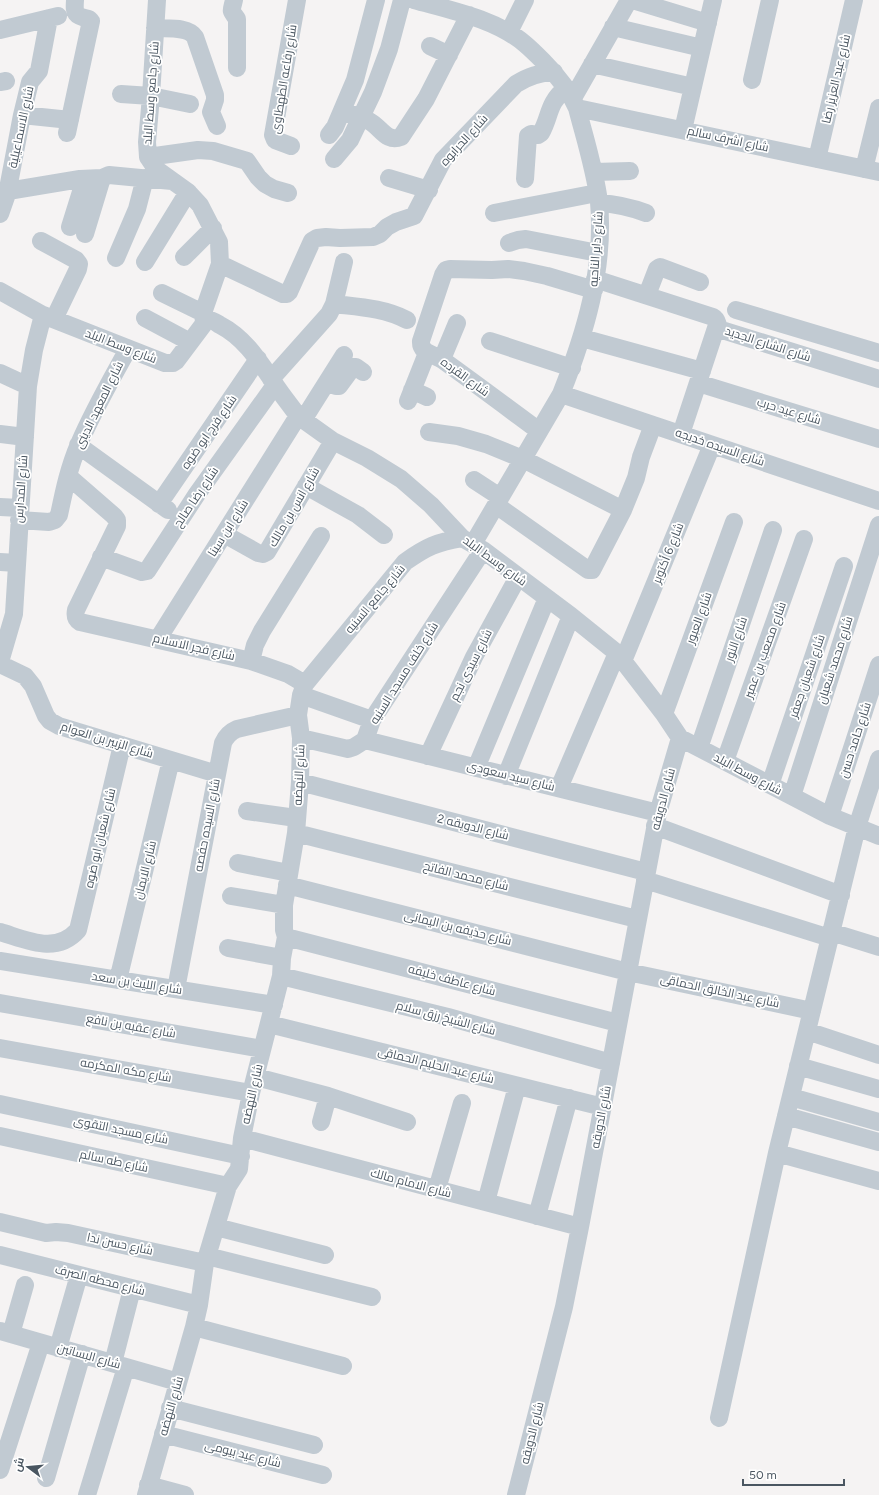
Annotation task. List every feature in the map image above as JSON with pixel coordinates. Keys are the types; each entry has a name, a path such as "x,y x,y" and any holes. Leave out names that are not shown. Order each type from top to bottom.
{"street":[{"name":"شارع جامع وسط البلد","path":"157,0 152,96 146,142 148,158 156,169 181,186 200,204 219,242 220,264 203,318"},
{"path":"234,0 231,11 232,15 237,19 237,68"},
{"name":"شارع رفاعه الطهطاوى","path":"292,146 275,140 273,135 297,0"},
{"path":"329,135 335,127 355,80 376,0"},
{"path":"334,159 350,140 361,118 373,92 389,49 412,0"},
{"name":"شارع داير الناحيه","path":"412,0 469,15 509,32 525,44 554,72 572,98 594,172 598,198 598,253 594,284 582,338 572,368 561,394 473,544"},
{"path":"509,32 525,0"},
{"path":"683,130 713,0"},
{"path":"752,80 770,0"},
{"name":"شارع عبد العزيز رضا","path":"817,159 854,0"},
{"path":"525,179 528,136 541,133 551,104 557,95 572,98 613,27 624,2 708,22"},
{"path":"0,30 49,18 75,6 78,16 88,18 91,21 68,126 22,116"},
{"path":"342,111 371,121 388,137 396,139 401,137 426,99 469,15"},
{"name":"شارع الاسماعيلية","path":"0,214 8,191 30,82 39,71 49,18"},
{"path":"613,27 702,48"},
{"path":"155,28 186,31 193,34 215,95 211,112 217,126"},
{"path":"430,46 449,54"},
{"path":"592,64 693,87"},
{"name":"شارع الحرابوه","path":"220,264 283,294 287,294 312,241 321,237 340,238 378,236 387,227 396,222 414,216 429,190 443,160 516,84 528,77 541,73 554,72"},
{"path":"121,94 152,96 190,104"},
{"name":"شارع اشرف سالم","path":"572,98 683,130 872,170"},
{"path":"872,170 879,108"},
{"path":"148,158 198,150 213,151 247,161 265,184 274,189 288,193"},
{"path":"594,172 630,171"},
{"path":"8,191 109,175 145,178 181,186 145,262"},
{"path":"78,230 94,178"},
{"path":"116,258 137,208 145,178"},
{"path":"389,178 429,190"},
{"path":"494,213 598,198 646,213"},
{"path":"184,257 212,228"},
{"path":"510,243 526,239 598,253"},
{"name":"شارع المدارس","path":"0,663 7,613 8,563 20,514 28,386 34,350 48,317 78,269 79,264 76,260 41,241"},
{"name":"شارع رضا صالح","path":"102,557 142,572 149,570 180,519 273,382 329,314 334,304 344,262"},
{"path":"647,295 657,269 660,267 700,282"},
{"name":"شارع الشارع الجديد","path":"450,269 508,269 524,271 647,295 713,317 717,321 717,325 722,330 879,379"},
{"name":"شارع القرده","path":"450,269 446,270 443,275 421,341 423,350 435,356 539,431"},
{"name":"شارع وسط البلد","path":"0,291 48,317 168,364 176,361 190,342 203,318 211,320 228,329 244,342 258,359 300,418 333,441 367,458 401,479 473,544 571,616 620,657 664,714 680,738 830,816 879,836"},
{"path":"162,293 203,318"},
{"path":"334,304 382,310 407,320"},
{"path":"736,310 879,353"},
{"path":"145,318 190,342"},
{"path":"416,396 435,356 457,323"},
{"path":"681,434 717,325"},
{"name":"شارع عيد حرب","path":"582,338 879,439"},
{"path":"490,340 572,368"},
{"name":"شارع المعهد الدينى","path":"20,514 49,522 55,520 59,515 68,476 78,445 96,406 128,348"},
{"name":"شارع ابن سينا","path":"158,639 224,534 300,418 327,382 344,355"},
{"name":"شارع فرج ابو ضوه","path":"159,504 258,359"},
{"path":"327,382 339,386 353,367 356,367 363,372"},
{"path":"0,374 28,386"},
{"name":"شارع السيده خديجه","path":"561,394 879,501"},
{"path":"474,480 498,501 590,571 594,568 623,510 636,478 641,457 653,425"},
{"path":"428,432 458,436 486,444 523,459 623,510"},
{"path":"0,434 25,437"},
{"name":"شارع انس بن مالك","path":"224,534 258,554 265,553 269,550 333,441"},
{"path":"78,445 180,519"},
{"name":"شارع 6 أكتوبر","path":"559,788 620,657 712,445"},
{"path":"68,476 117,520 117,526 102,557"},
{"path":"306,486 358,515 384,535"},
{"path":"0,508 20,514"},
{"name":"شارع العبور","path":"664,714 734,522"},
{"name":"شارع محمد شعبان","path":"792,796 879,525"},
{"name":"شارع النور","path":"699,748 773,530"},
{"path":"251,661 255,645 262,631 321,536"},
{"name":"شارع مصعب بن عمير","path":"725,762 804,539"},
{"name":"شارع جامع السنيه","path":"303,690 405,562 422,549 441,542 473,544"},
{"name":"شارع خلف مسجد السنيه","path":"365,740 372,720 473,544"},
{"name":"شارع فجر الاسلام","path":"102,557 76,610 76,618 80,622 251,661 288,674 303,690 372,720"},
{"name":"شارع شعبان جعفر","path":"770,786 844,566"},
{"name":"شارع سيدى نجم","path":"428,756 474,657 518,577"},
{"path":"476,768 547,598"},
{"path":"506,776 571,616"},
{"name":"شارع الزبير بن العوام","path":"0,663 25,676 32,686 46,716 50,721 60,726 122,746 217,774"},
{"name":"شارع حامد حسن","path":"830,816 879,665"},
{"name":"شارع النهضه","path":"147,1490 194,1327 206,1260 228,1186 239,1170 242,1138 262,1049 281,976 282,958 286,937 283,920 284,905 296,825 300,782 301,738 298,716 303,690"},
{"name":"شارع السيده حفصه","path":"176,989 225,738 233,731 298,716"},
{"path":"301,738 348,749 365,740"},
{"name":"شارع الدويقه","path":"516,1495 564,1307 657,820 680,738"},
{"name":"شارع سيد سعودى","path":"365,740 559,788 657,820 841,895"},
{"name":"شارع شعبان ابو ضوه","path":"0,932 41,944 54,944 72,938 78,930 122,746"},
{"path":"719,1418 777,1153 806,1031 857,827 879,759"},
{"name":"شارع الايمان","path":"118,980 171,760"},
{"name":"شارع الدويقه 2","path":"300,782 646,876 830,935 879,947"},
{"name":"شارع محمد الفاتح","path":"247,811 637,919"},
{"name":"شارع حذيفه بن اليمانى","path":"238,863 288,879 628,972"},
{"path":"231,896 284,905"},
{"name":"شارع عاطف خليفه","path":"286,937 618,1024"},
{"path":"228,948 282,958"},
{"name":"شارع الليث بن سعد","path":"0,962 274,1005"},
{"name":"شارع عبد الخالق الحماقى","path":"628,972 812,1011"},
{"name":"شارع الشيخ رزق سلام","path":"281,976 448,1017 611,1063"},
{"name":"شارع عقبه بن نافع","path":"0,1002 262,1049"},
{"name":"شارع عبد الحليم الحماقى","path":"269,1024 603,1107"},
{"path":"806,1031 879,1054"},
{"name":"شارع مكه المكرمه","path":"0,1048 328,1096 407,1122"},
{"path":"798,1066 879,1089"},
{"path":"486,1202 517,1086"},
{"path":"321,1122 328,1096"},
{"path":"790,1097 879,1122"},
{"path":"537,1216 569,1098"},
{"path":"437,1189 462,1103"},
{"name":"شارع مسجد التقوى","path":"0,1104 241,1156"},
{"path":"786,1116 879,1142"},
{"name":"شارع طه سالم","path":"0,1136 228,1186"},
{"name":"شارع الامام مالك","path":"242,1138 580,1227"},
{"path":"777,1153 879,1181"},
{"name":"شارع حسن ندا","path":"0,1222 35,1231 46,1233 68,1233 206,1260 372,1297"},
{"path":"216,1227 325,1255"},
{"name":"شارع محطه الصرف","path":"0,1255 199,1305"},
{"path":"0,1470 49,1345 79,1275"},
{"path":"6,1333 25,1285"},
{"path":"87,1495 119,1365 132,1289"},
{"path":"194,1327 343,1366"},
{"name":"شارع البساتين","path":"6,1333 178,1382"},
{"path":"46,1478 82,1354"},
{"path":"170,1408 314,1445"},
{"name":"شارع عيد بيومى","path":"163,1434 323,1475"},
{"path":"147,1490 185,1495"}]}
